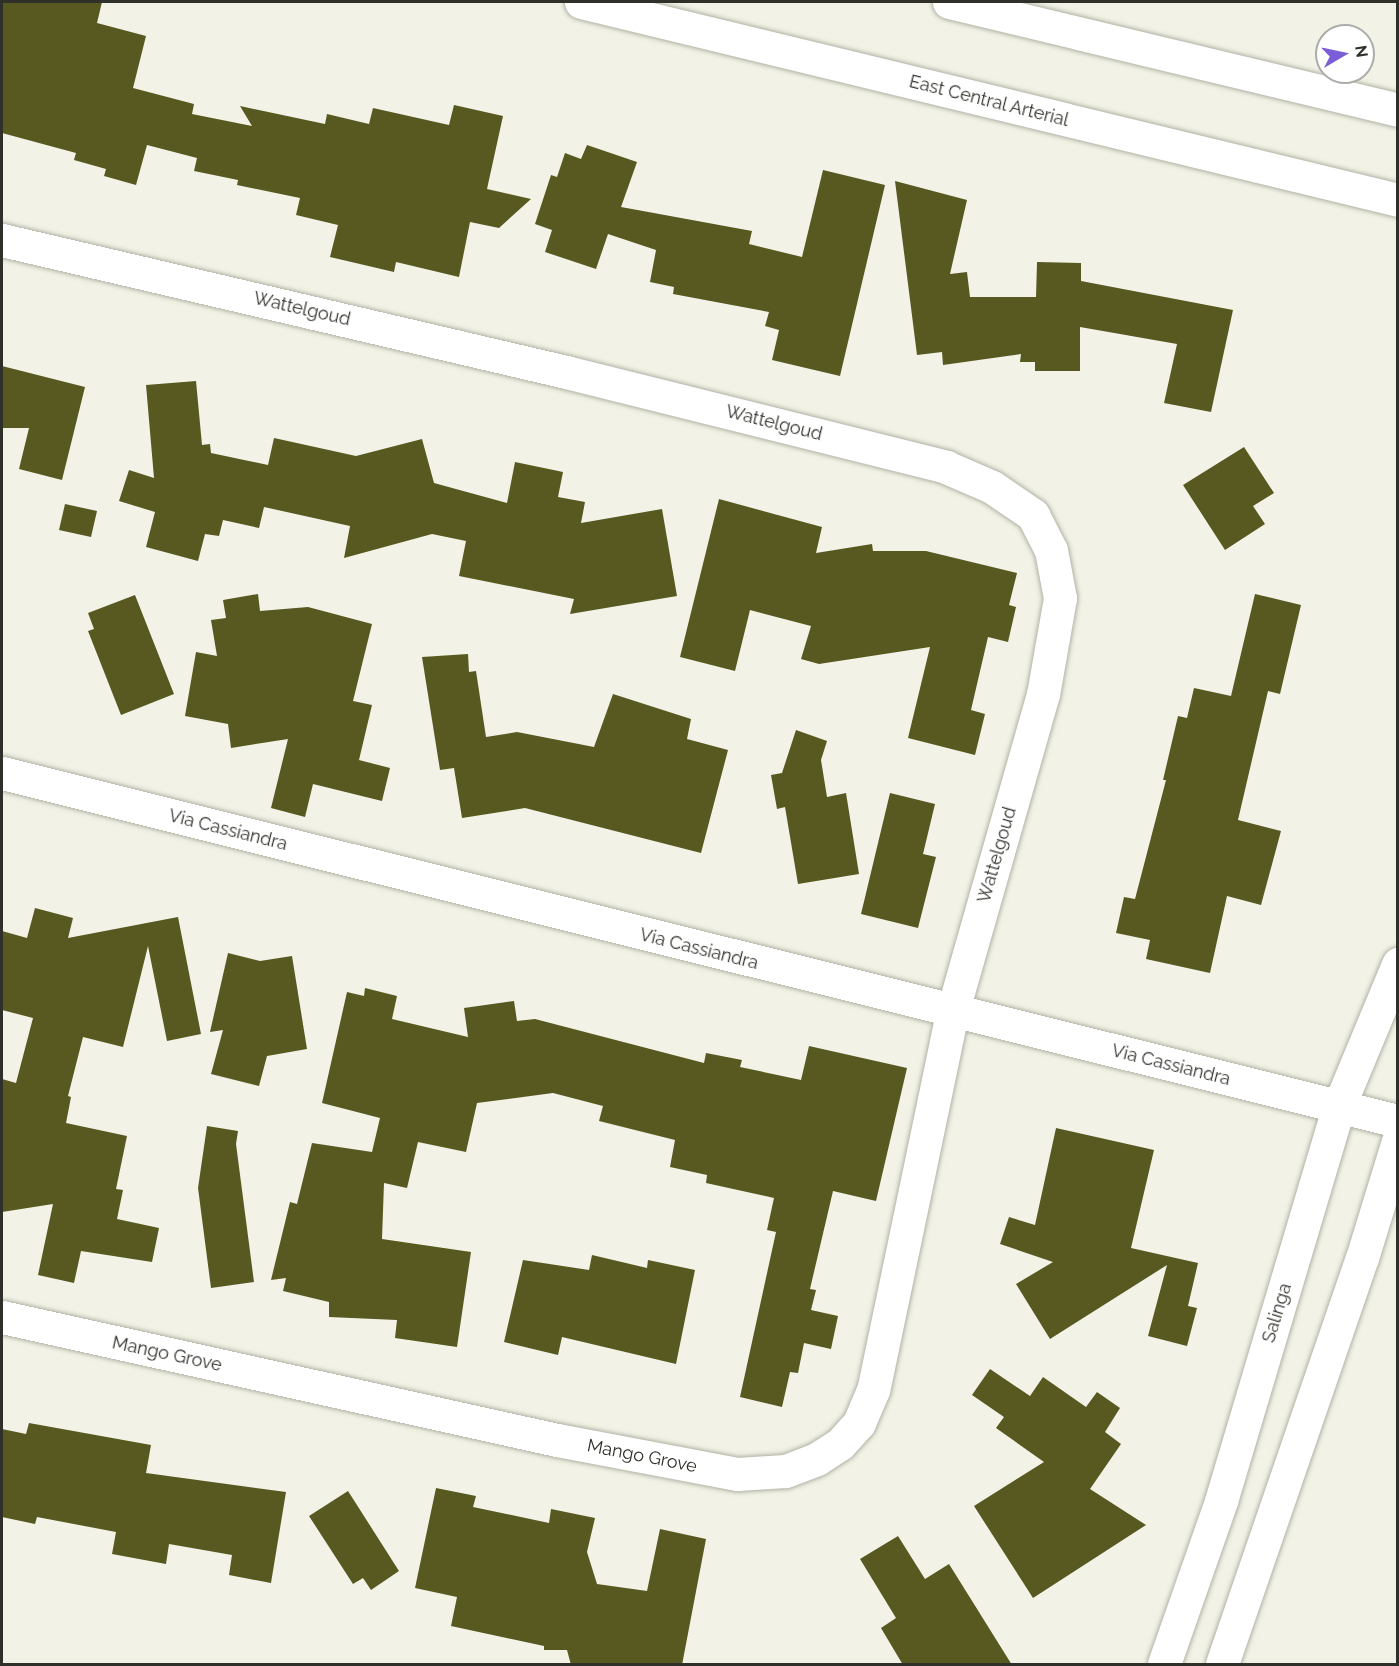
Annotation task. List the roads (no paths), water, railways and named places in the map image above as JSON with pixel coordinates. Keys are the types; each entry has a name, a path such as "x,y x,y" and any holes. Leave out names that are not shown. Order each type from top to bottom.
{"street":[{"name":"East Central Arterial","path":"581,2 1398,200"},
{"path":"949,2 1398,110"},
{"name":"Wattelgoud","path":"2,240 566,372 946,467 992,487 1033,515 1052,550 1060,598 1053,652 952,1013"},
{"name":"Via Cassiandra","path":"2,773 952,1013 1398,1121"},
{"name":"Salinga","path":"1164,1665 1221,1501 1339,1106 1398,964"},
{"name":"Mango Grove","path":"2,1317 557,1440 737,1474 785,1471 817,1459 840,1444 859,1423 873,1390 952,1013"},
{"path":"1222,1665 1362,1258 1398,1141"}]}
